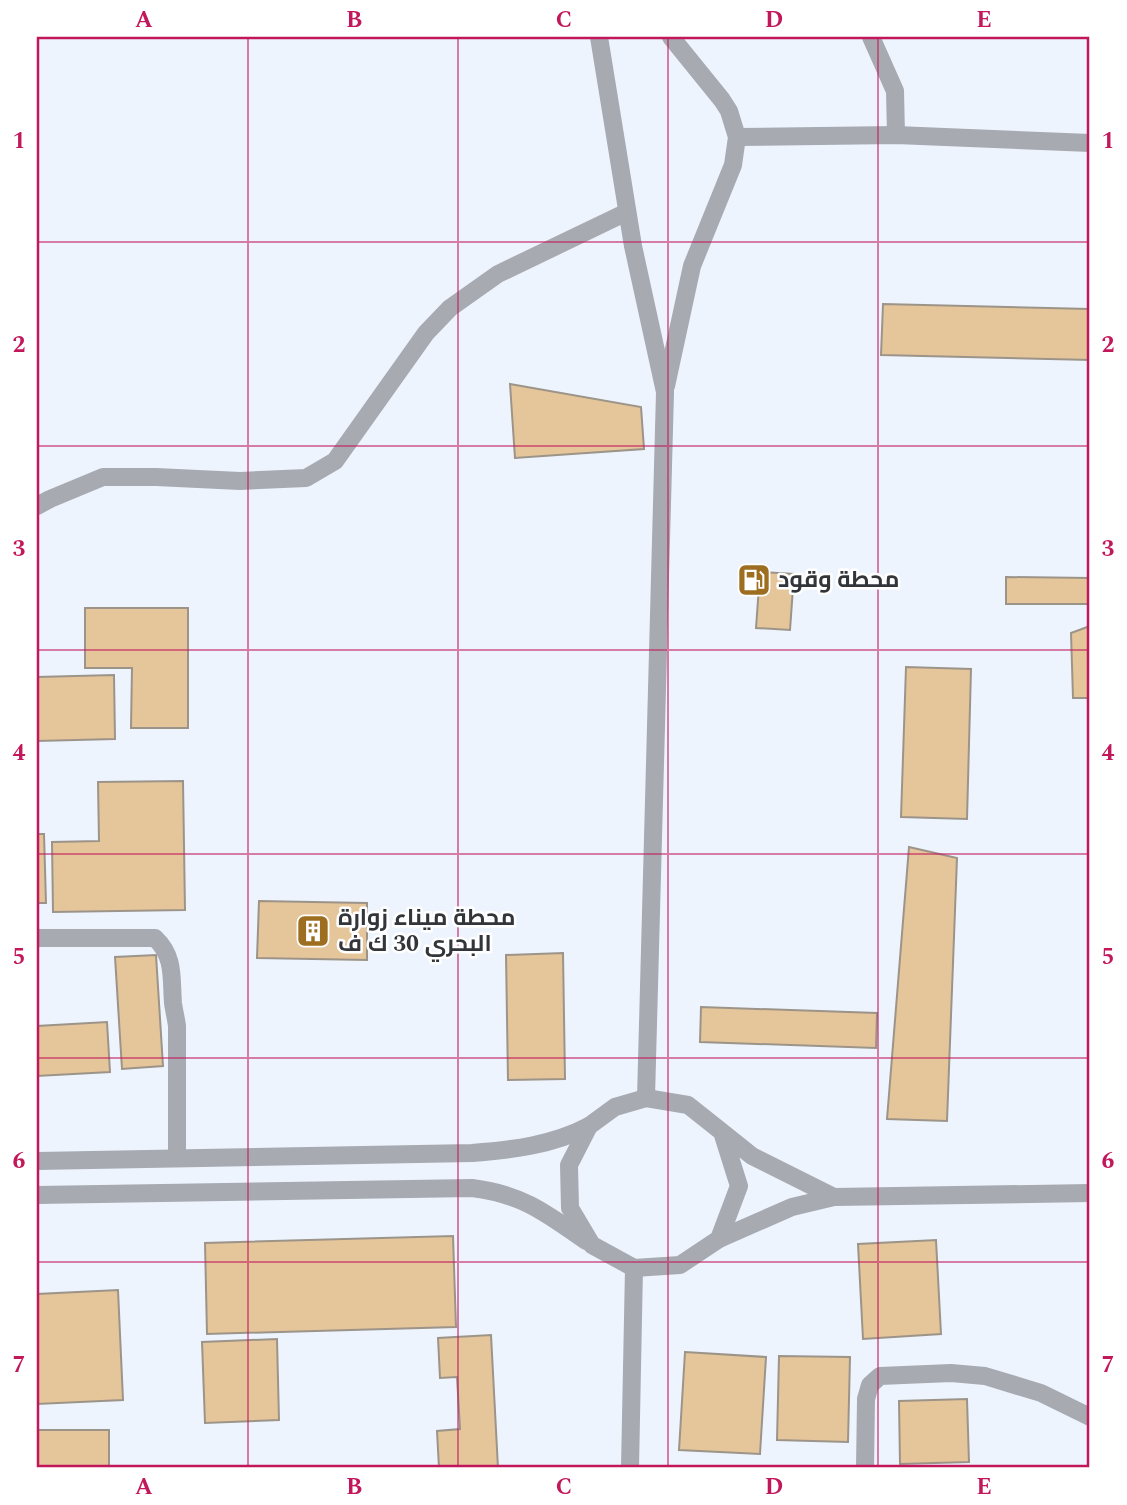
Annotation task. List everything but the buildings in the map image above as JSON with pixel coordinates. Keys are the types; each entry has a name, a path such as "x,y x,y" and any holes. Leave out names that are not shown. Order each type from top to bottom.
{"street":[{"path":"599,37 627,212 665,392"},
{"path":"646,1098 665,392 692,266 733,165 737,137 729,111 722,100 671,37"},
{"path":"871,37 895,92 896,135"},
{"path":"737,137 896,135 1090,143"},
{"path":"37,506 103,477 240,481 306,478 335,461 426,333 450,308 498,274 627,212"},
{"path":"37,938 155,938 167,952 171,962 173,1008 177,1026 177,1158"},
{"path":"37,1161 505,1150 570,1136 615,1107 646,1098 688,1105 752,1156 834,1197"},
{"path":"589,1126 569,1165 570,1208 592,1245"},
{"path":"719,1239 739,1186 722,1132"},
{"path":"37,1195 472,1188 518,1197 541,1209 592,1245 634,1268 680,1265 719,1239 792,1207 834,1197 1090,1193"},
{"path":"630,1468 634,1268"},
{"path":"865,1468 866,1399 870,1385 880,1376 951,1373 985,1376 1041,1393 1090,1417"}],"place":[{"name":"محطة وقود","path":"754,580"},
{"name":"محطة ميناء زوارة البحري 30 ك ف","path":"313,931"}]}
